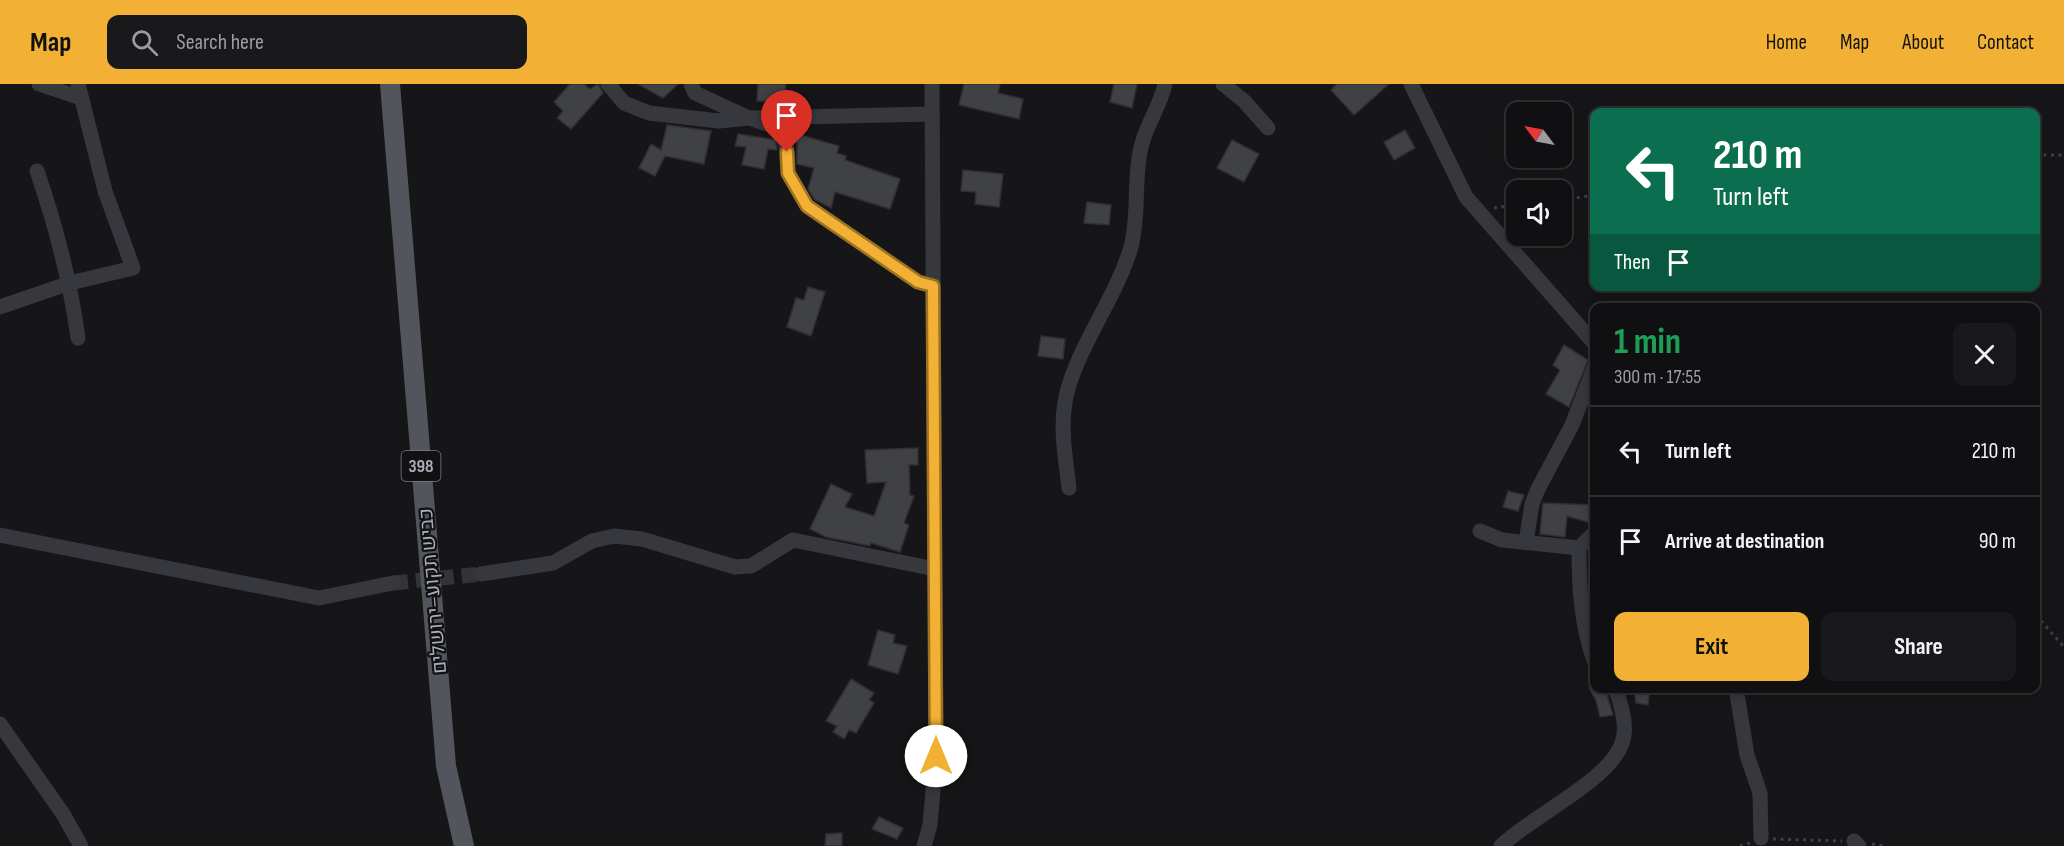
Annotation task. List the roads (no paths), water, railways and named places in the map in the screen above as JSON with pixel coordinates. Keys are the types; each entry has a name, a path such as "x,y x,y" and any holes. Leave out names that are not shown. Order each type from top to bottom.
{"main road":[{"name":"כביש תקוע–ירושלים","path":"390,84 446,766 464,846"}],"street":[{"path":"0,307 70,283 133,268 105,191 80,91 39,84"},
{"path":"608,84 624,103 649,113 719,121 748,118 842,118 932,114"},
{"path":"691,84 695,93 748,118 786,130 788,173 807,206 918,282 933,286"},
{"path":"924,846 930,825 936,756 932,84"},
{"path":"1069,488 1062,437 1065,401 1077,364 1111,298 1131,245 1140,151 1148,124 1162,99 1165,84"},
{"path":"1223,84 1244,101 1268,129"},
{"path":"1411,84 1466,197 1590,338"},
{"path":"37,171 55,221 70,283 78,338"},
{"path":"1526,542 1532,504 1572,425 1590,378"},
{"path":"1480,531 1503,540 1579,548"},
{"path":"0,535 319,598 393,583"},
{"path":"481,574 554,563 592,541 614,536 642,539 735,567 752,566 793,540 935,569"},
{"path":"1590,537 1579,548 1582,612 1590,644"},
{"path":"1501,846 1542,813 1610,766 1623,742 1624,731 1616,693"},
{"path":"1737,693 1747,756 1760,793 1761,838"},
{"path":"0,724 63,814 81,846"}],"tunnel":[{"path":"393,583 481,574"}]}
